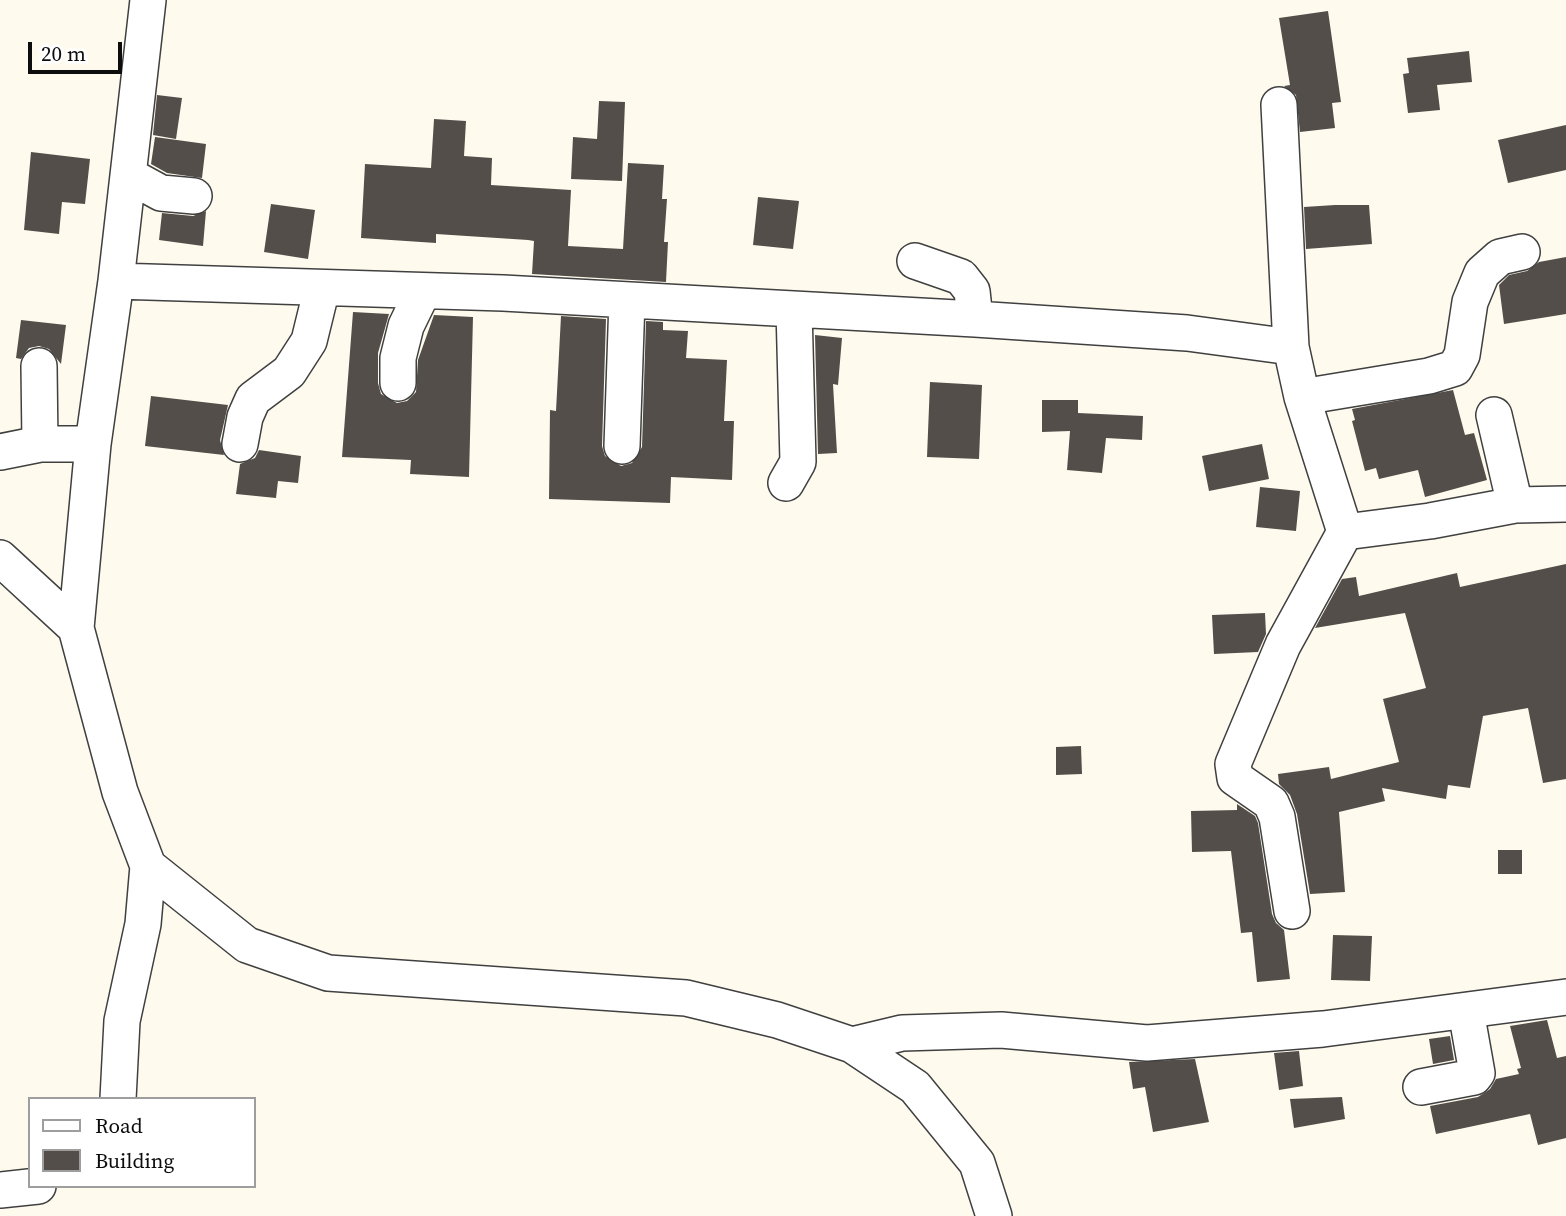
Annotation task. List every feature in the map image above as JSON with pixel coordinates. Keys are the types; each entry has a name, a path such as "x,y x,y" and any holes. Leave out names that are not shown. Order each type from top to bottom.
{"street":[{"path":"118,1097 122,1021 143,924 148,866 120,792 76,628 93,444 116,281 148,0"},
{"path":"1279,105 1291,347 1302,397 1345,532 1283,645 1233,764 1235,778 1271,803 1277,817 1292,911"},
{"path":"128,176 161,193 194,196"},
{"path":"1302,397 1429,376 1455,368 1462,355 1470,303 1482,273 1500,257 1522,252"},
{"path":"915,261 961,277 972,291 975,319"},
{"path":"116,281 627,300 975,319 1187,333 1291,347"},
{"path":"240,444 245,417 253,399 289,372 309,341 322,288"},
{"path":"398,383 397,358 406,327 423,291"},
{"path":"622,446 627,300"},
{"path":"786,483 798,462 794,309"},
{"path":"38,366 40,444"},
{"path":"1494,415 1515,505"},
{"path":"0,452 40,444 93,444"},
{"path":"1345,532 1430,521 1515,505 1566,504"},
{"path":"0,558 76,628"},
{"path":"148,866 247,945 328,973 686,998 777,1020 852,1045 915,1087 977,1163 994,1216"},
{"path":"852,1045 902,1033 1001,1030 1147,1043 1323,1029 1566,997"},
{"path":"1421,1087 1474,1077 1477,1073 1466,1011"},
{"path":"0,1190 28,1187"}],"building":[{"path":"1328,11 1341,102 1332,103 1335,128 1300,132 1296,95 1284,86 1290,85 1279,18"},
{"path":"1469,51 1472,82 1437,85 1440,110 1408,113 1403,74 1409,73 1407,58"},
{"path":"157,95 182,98 176,139 153,135"},
{"path":"599,101 625,102 622,181 571,179 573,137 597,139"},
{"path":"434,119 466,121 464,156 492,158 491,185 571,190 568,246 623,249 628,163 664,165 662,199 667,199 664,242 668,242 666,282 532,274 534,241 528,240 436,234 436,243 361,238 365,164 431,168"},
{"path":"1566,125 1566,170 1508,183 1498,140"},
{"path":"155,137 206,144 202,178 167,173 151,164"},
{"path":"31,152 90,159 85,204 62,202 59,234 24,230"},
{"path":"758,197 799,201 793,249 753,245"},
{"path":"271,204 315,210 308,259 264,252"},
{"path":"1369,205 1372,244 1306,249 1304,207"},
{"path":"206,211 203,246 159,240 162,213 193,216"},
{"path":"1566,257 1566,314 1504,324 1499,285 1509,275 1527,271 1539,262"},
{"path":"353,312 389,314 378,353 378,383 381,394 397,403 407,401 416,392 418,360 434,315 473,317 469,477 410,474 411,460 342,457"},
{"path":"561,316 606,319 602,446 605,456 621,466 632,463 642,447 646,321 663,322 663,330 688,331 686,358 727,360 724,421 734,421 732,480 671,477 670,503 549,499 550,410 556,411"},
{"path":"21,320 66,325 61,364 49,349 39,346 29,348 21,359 16,358"},
{"path":"815,335 842,338 838,385 833,384 837,453 818,454"},
{"path":"930,382 982,385 979,459 927,457"},
{"path":"1453,390 1465,435 1474,433 1487,480 1425,497 1418,470 1379,479 1376,468 1365,471 1352,421 1355,420 1352,409"},
{"path":"151,396 228,405 220,440 224,455 145,446"},
{"path":"1042,400 1078,400 1078,413 1143,416 1142,440 1106,438 1102,473 1067,470 1070,431 1042,432"},
{"path":"1262,444 1269,479 1209,491 1202,456"},
{"path":"259,450 301,456 298,483 278,481 276,498 236,494 240,464 255,458"},
{"path":"1260,487 1300,491 1296,531 1256,527"},
{"path":"1566,564 1566,779 1543,783 1528,708 1483,716 1470,788 1448,785 1446,799 1382,788 1385,801 1339,812 1345,892 1310,894 1297,814 1290,795 1279,784 1278,774 1329,767 1331,779 1399,762 1383,699 1426,688 1405,613 1315,628 1342,579 1356,577 1359,596 1457,573 1460,587"},
{"path":"1265,613 1266,634 1258,652 1214,654 1212,615"},
{"path":"1081,746 1082,774 1056,775 1056,747"},
{"path":"1237,804 1255,816 1258,823 1272,914 1276,923 1284,930 1290,979 1257,982 1252,932 1241,933 1231,851 1192,852 1191,811 1237,810"},
{"path":"1498,850 1522,850 1522,874 1498,874"},
{"path":"1333,935 1372,936 1370,981 1331,980"},
{"path":"1547,1020 1557,1058 1566,1056 1566,1138 1538,1145 1530,1114 1436,1134 1430,1106 1478,1097 1490,1089 1496,1079 1519,1074 1517,1069 1521,1068 1510,1026"},
{"path":"1450,1036 1454,1060 1433,1064 1429,1039"},
{"path":"1299,1051 1303,1086 1279,1090 1274,1053"},
{"path":"1195,1059 1209,1122 1153,1132 1145,1087 1133,1089 1129,1062"},
{"path":"1342,1097 1345,1119 1294,1128 1290,1099"}]}
